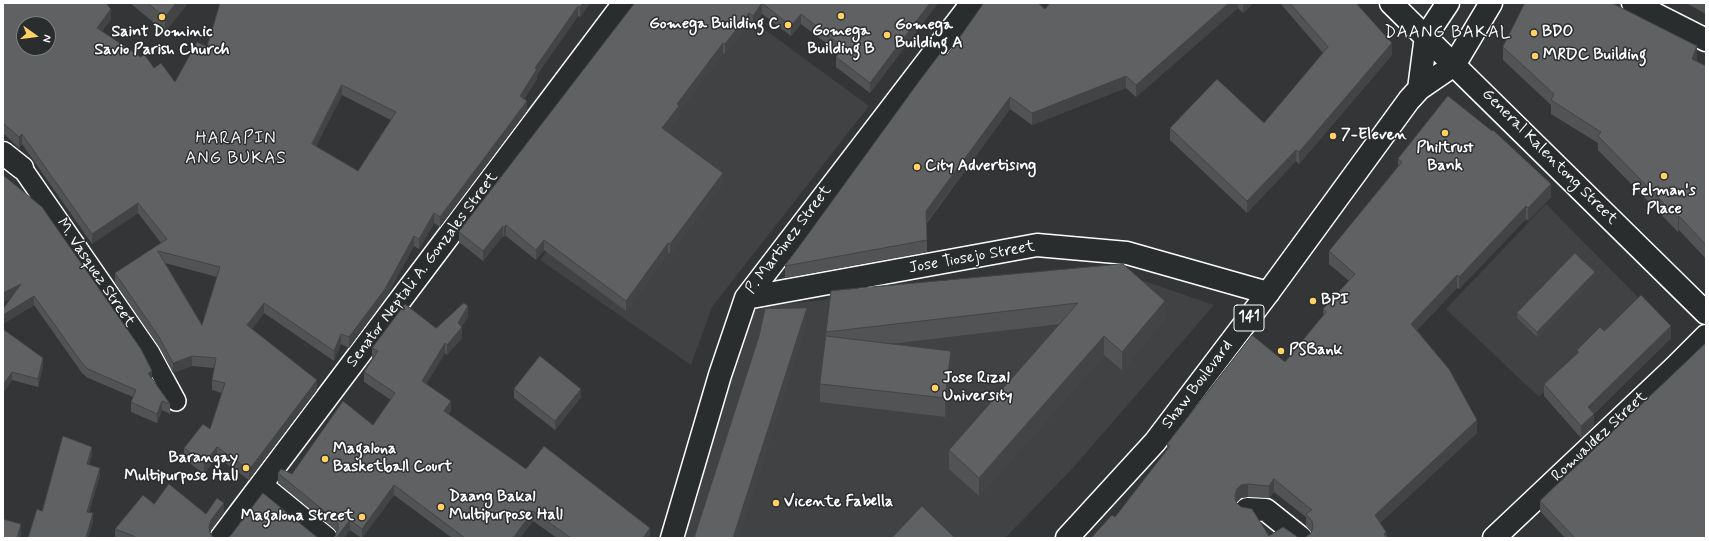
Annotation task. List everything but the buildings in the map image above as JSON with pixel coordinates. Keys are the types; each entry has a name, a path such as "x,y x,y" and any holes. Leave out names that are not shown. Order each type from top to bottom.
{"street":[{"name":"Senator Neptali A. Gonzales Street","path":"221,538 624,3"},
{"name":"P. Martinez Street","path":"672,538 720,375 746,298 972,3"},
{"name":"General Kalentong Street","path":"1390,3 1426,36 1706,312"},
{"path":"1419,89 1426,36 1448,3"},
{"name":"Shaw Boulevard","path":"1067,538 1155,442 1268,293 1409,100 1419,89 1454,65 1490,3"},
{"path":"1633,3 1706,40"},
{"name":"M. Vasquez Street","path":"3,153 22,168 150,353 176,401"},
{"name":"Jose Tiosejo Street","path":"746,298 1037,245 1127,253 1268,293"},
{"name":"Romualdez Street","path":"1494,538 1668,374 1706,336"},
{"path":"261,485 326,538"},
{"path":"1247,509 1266,510 1301,538"}],"shaded area":[{"path":"724,15 756,23 869,106 712,307 691,365 540,260"},
{"path":"1546,204 1638,297 1539,397 1446,309"},
{"name":"Jose Rizal University","path":"1118,272 1214,305 1073,468 1005,538 677,538 755,307"}],"place":[{"name":"Gomega Building B","path":"841,16"},
{"name":"Saint Dominic Savio Parish Church","path":"162,17"},
{"name":"Gomega Building C","path":"788,25"},
{"name":"BDO","path":"1534,33"},
{"name":"Gomega Building A","path":"887,35"},
{"name":"MRDC Building","path":"1535,56"},
{"name":"Philtrust Bank","path":"1445,133"},
{"name":"7-Eleven","path":"1333,136"},
{"name":"City Advertising","path":"917,167"},
{"name":"Felman's Place","path":"1664,176"},
{"name":"BPI","path":"1313,301"},
{"name":"PSBank","path":"1281,351"},
{"name":"Jose Rizal University","path":"935,388"},
{"name":"Magalona Basketball Court","path":"325,459"},
{"name":"Barangay Multipurpose Hall","path":"246,468"},
{"name":"Vicente Fabella","path":"776,503"},
{"name":"Daang Bakal Multipurpose Hall","path":"441,507"},
{"name":"Magalona Street","path":"362,517"}],"district":[{"name":"DAANG BAKAL","path":"1448,33"},
{"name":"HARAPIN ANG BUKAS","path":"236,149"}]}
